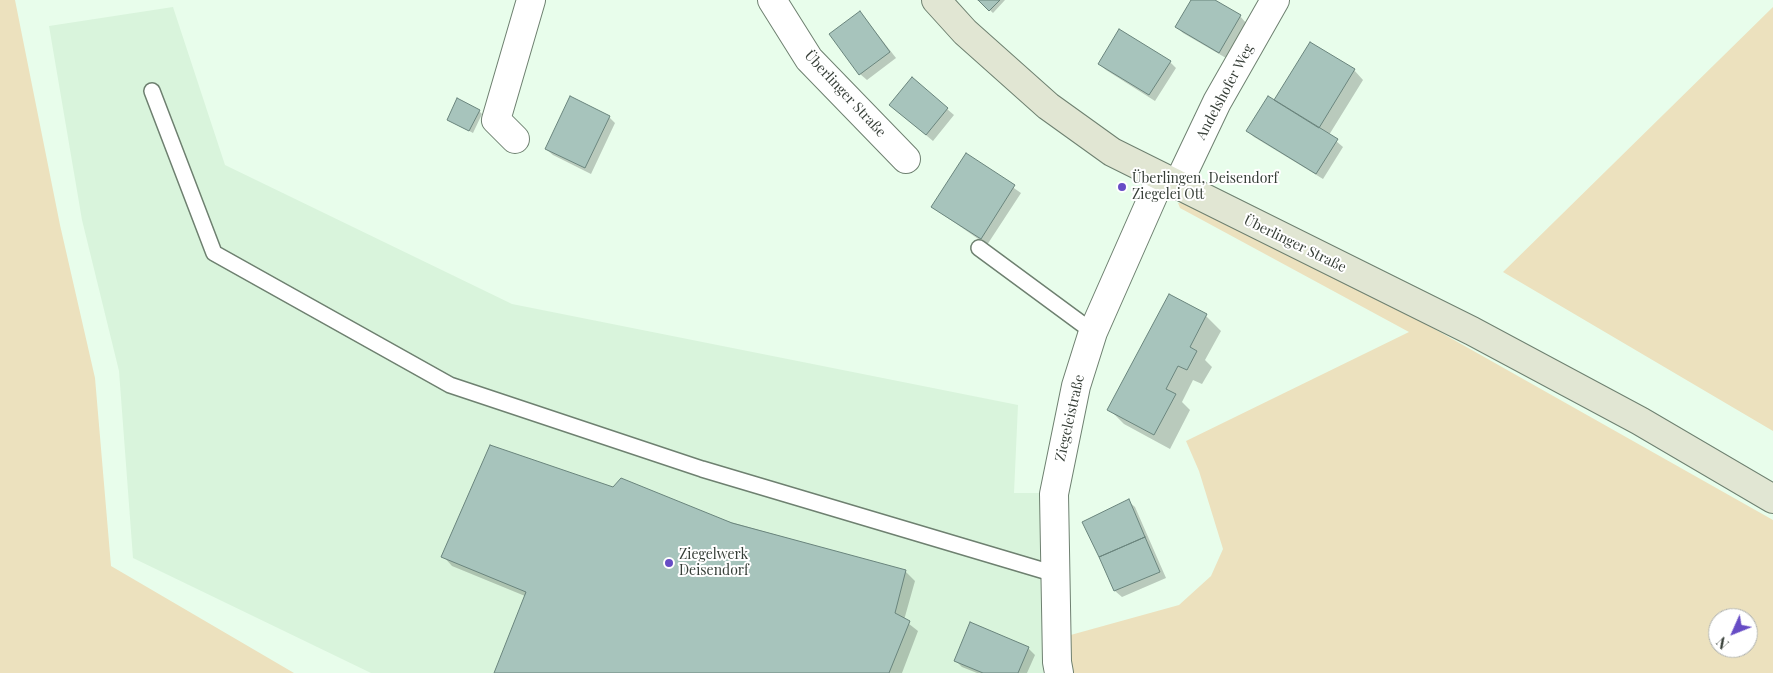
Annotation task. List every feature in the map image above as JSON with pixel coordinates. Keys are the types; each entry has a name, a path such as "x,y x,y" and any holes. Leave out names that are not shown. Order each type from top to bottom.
{"main road":[{"name":"Überlinger Straße","path":"936,0 965,32 1048,106 1112,152 1472,331 1640,421 1773,499"}],"street":[{"path":"515,139 496,120 531,0"},
{"name":"Überlinger Straße","path":"772,0 810,59 906,159"},
{"name":"Andelshofer Weg","path":"1169,182 1275,0"},
{"name":"Ziegeleistraße","path":"1059,673 1057,662 1054,494 1076,386 1093,332 1169,182"}],"lane":[{"path":"152,91 214,253 450,385 702,469 1055,574"},
{"path":"979,248 1093,332"}],"shaded area":[{"path":"0,0 15,0 60,225 95,378 111,566 294,673 0,673"},
{"path":"173,7 225,165 512,304 1018,405 1014,493 1040,493 1043,673 371,673 133,558 119,371 82,220 49,26"},
{"path":"1773,7 1773,431 1503,272"},
{"path":"1178,203 1184,203 1408,314 1773,520 1773,673 1072,673 1067,636 1179,605 1211,576 1223,549 1199,471 1186,441 1409,332 1180,208"}],"building":[{"path":"978,0 1000,0 989,11"},
{"path":"1191,0 1215,0 1241,15 1219,53 1175,27"},
{"path":"860,11 890,52 859,75 829,34"},
{"path":"1119,29 1171,61 1149,95 1098,64"},
{"path":"1310,42 1355,69 1319,128 1274,100"},
{"path":"912,77 948,108 926,135 889,105"},
{"path":"570,96 610,116 585,168 545,149"},
{"path":"1268,96 1338,139 1316,174 1246,131"},
{"path":"457,98 480,110 469,131 447,120"},
{"path":"966,153 1015,185 981,239 931,207"},
{"path":"1169,294 1207,314 1190,347 1197,351 1187,370 1178,366 1166,389 1176,394 1154,435 1107,410"},
{"name":"Ziegelwerk Deisendorf","path":"490,445 613,487 621,478 732,523 906,570 895,613 910,621 889,673 494,673 526,592 441,557"},
{"path":"1129,499 1145,537 1099,557 1082,522"},
{"path":"1145,537 1160,572 1114,591 1099,557"},
{"path":"970,622 1029,647 1018,673 983,673 954,661"}],"place":[{"name":"Überlingen, Deisendorf Ziegelei Ott","path":"1122,187"},
{"name":"Ziegelwerk Deisendorf","path":"669,563"}]}
